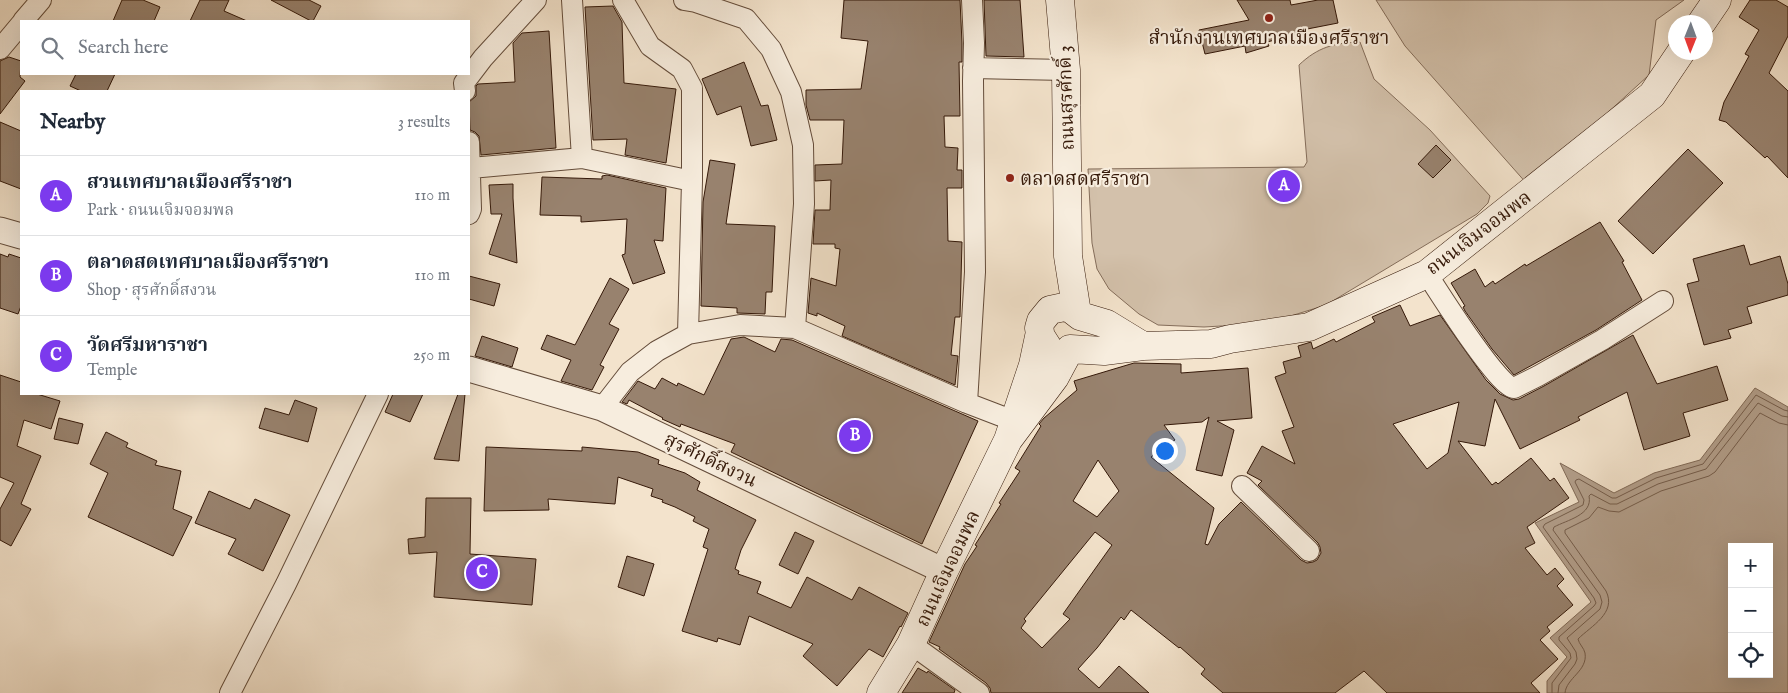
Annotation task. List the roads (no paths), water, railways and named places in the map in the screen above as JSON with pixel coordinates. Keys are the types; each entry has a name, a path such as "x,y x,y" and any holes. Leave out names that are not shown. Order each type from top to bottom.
{"main road":[{"name":"ถนนสุรศักดิ์ 3","path":"1060,0 1066,70 1068,256 1078,315"},
{"path":"1707,15 1717,0"},
{"name":"ถนนเจิมจอมพล","path":"1011,430 1048,386 1070,349 1107,350 1143,346 1211,344 1230,339 1309,328 1427,274 1652,95 1676,60"},
{"name":"ถนนสุรศักดิ์ 3","path":"1042,323 1058,274 1068,256"},
{"path":"1078,315 1084,326 1083,334 1076,346 1056,351 1043,342 1042,323 1050,310 1064,307 1078,315 1107,324 1143,346"},
{"name":"ถนนเจิมจอมพล","path":"881,693 911,644 1011,430 1033,365 1042,323"},
{"path":"1048,386 1063,375 1107,350"}],"street":[{"path":"24,20 41,0"},
{"path":"465,90 464,83 483,58 536,0"},
{"path":"572,0 582,158"},
{"path":"623,0 650,46 682,69 692,88 692,181 688,334"},
{"path":"967,403 974,272 974,43 972,0"},
{"path":"692,1 746,19 770,49 790,92 803,145 804,204 795,328"},
{"path":"0,49 20,25"},
{"path":"973,68 1066,70"},
{"path":"470,155 470,212"},
{"path":"471,168 582,158 692,181"},
{"path":"0,230 20,236"},
{"path":"1427,274 1480,352 1510,388 1514,388 1538,376 1663,301"},
{"path":"602,408 630,372 657,352 688,334 740,325 795,328 967,403 1011,430"},
{"name":"สุรศักดิ์สงวน","path":"470,369 602,408 944,571"},
{"path":"230,693 286,584 378,395"},
{"path":"1242,486 1309,551"},
{"path":"911,644 978,693"}],"water":[{"path":"1755,388 1788,407 1788,693 1547,693 1547,681 1567,657 1550,638 1591,602 1535,523 1579,502 1560,463 1614,493 1654,473 1700,460"}],"place":[{"name":"สำนักงานเทศบาลเมืองศรีราชา","path":"1269,18"},
{"name":"ตลาดสดศรีราชา","path":"1010,178"},
{"name":"สวนเทศบาลเมืองศรีราชา","path":"1284,186"},
{"name":"ตลาดสดเทศบาลเมืองศรีราชา","path":"855,436"},
{"name":"วัดศรีมหาราชา","path":"482,573"}]}
